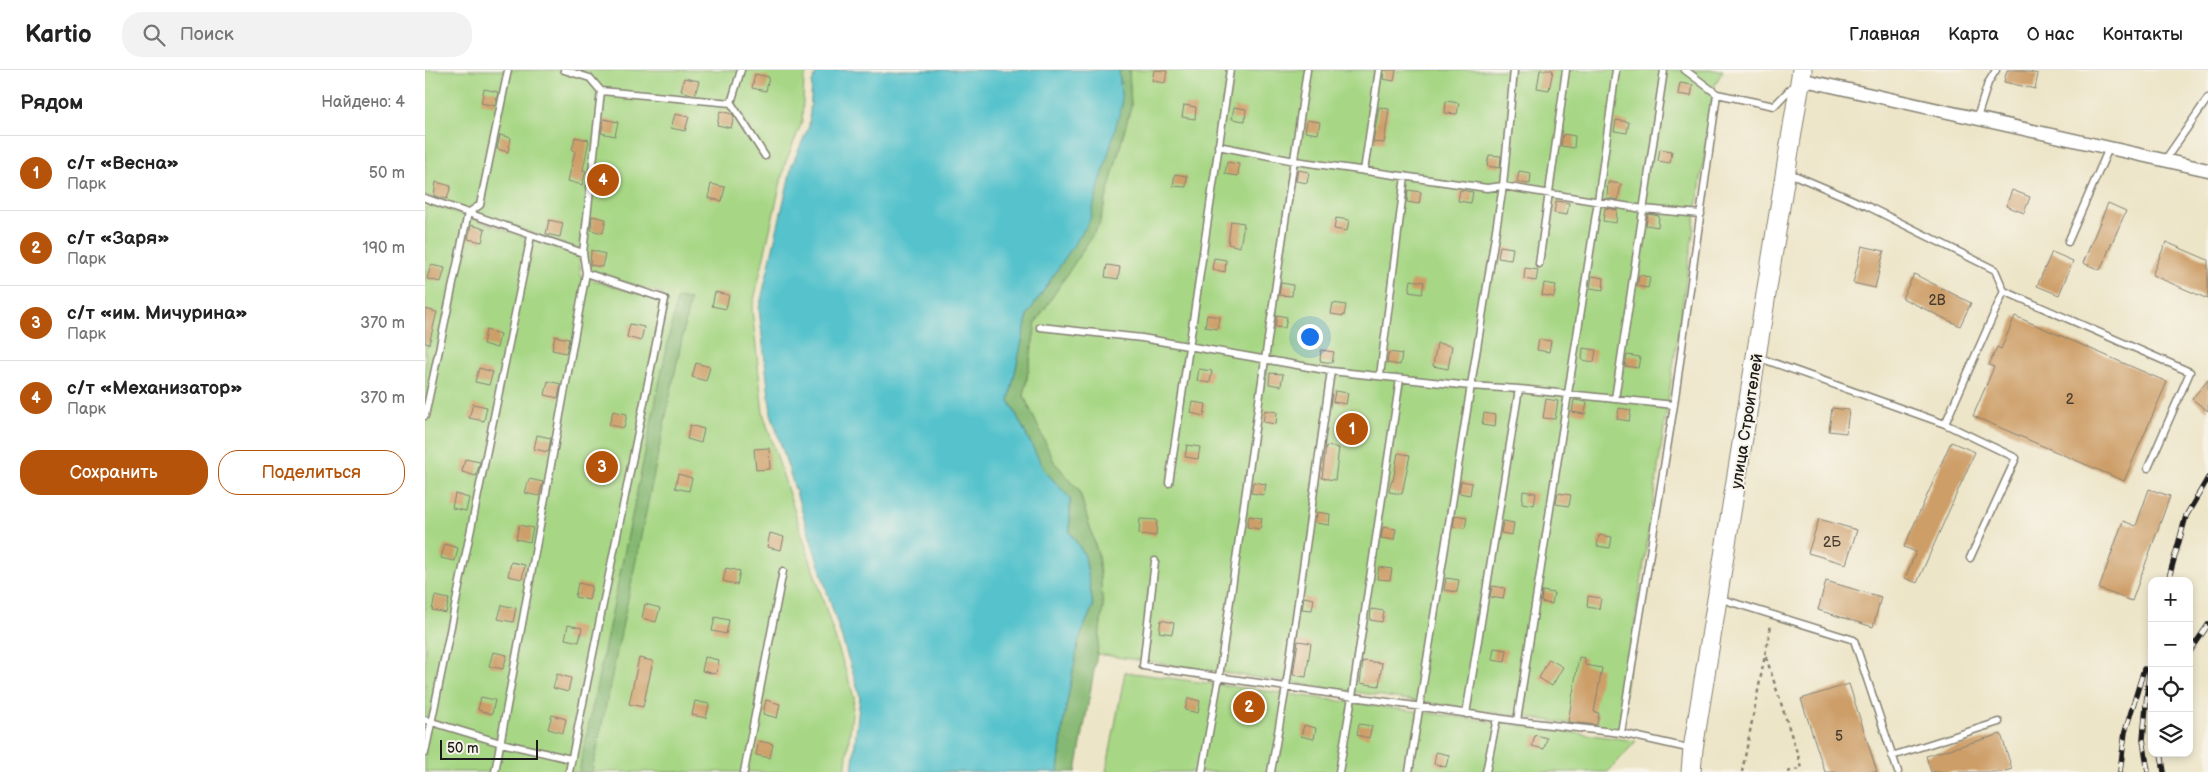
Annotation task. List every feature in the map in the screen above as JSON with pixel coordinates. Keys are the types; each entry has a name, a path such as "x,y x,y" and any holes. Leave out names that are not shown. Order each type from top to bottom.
{"main road":[{"name":"улица Строителей","path":"1691,772 1693,749 1801,74"}],"street":[{"path":"1801,74 1977,118 2208,170"}],"lane":[{"path":"425,416 468,213 480,205 508,70"},
{"path":"564,70 590,78 601,90 731,103"},
{"path":"590,78 594,70"},
{"path":"741,70 731,103 765,156"},
{"path":"1169,484 1217,146 1230,70"},
{"path":"1202,772 1219,677 1307,70"},
{"path":"1364,171 1379,70"},
{"path":"1409,772 1421,707 1470,386 1503,186 1514,70"},
{"path":"1539,264 1566,70"},
{"path":"1517,721 1598,201 1616,70"},
{"path":"1615,399 1664,70"},
{"path":"1685,70 1717,94 1774,106 1801,74"},
{"path":"1977,118 1988,83 1997,70"},
{"path":"495,772 586,273 583,253 601,90"},
{"path":"1621,733 1674,405 1717,94"},
{"path":"2165,160 2208,98"},
{"path":"1217,146 1295,161 1364,171 1487,188 1503,186 1643,208 1701,214"},
{"path":"2068,242 2109,148"},
{"path":"1785,172 1867,206 1995,270 2003,291 1945,424"},
{"path":"1380,376 1405,176"},
{"path":"425,198 583,253"},
{"path":"425,753 428,721 531,236"},
{"path":"569,772 665,299 586,273"},
{"path":"2003,291 2190,372 2148,468"},
{"path":"1040,328 1142,338 1331,371 1674,405"},
{"path":"1756,357 1945,424 2016,458 1970,558"},
{"path":"1271,772 1286,687 1331,371"},
{"path":"1339,772 1353,697 1400,378"},
{"path":"1466,714 1519,389"},
{"path":"1155,561 1143,666 1466,714 1621,733 1693,749"},
{"path":"744,772 783,571"},
{"path":"1717,598 1854,640 1897,772"},
{"path":"1486,772 1497,718"},
{"path":"428,721 501,742 571,759"},
{"path":"1892,756 1999,722"}],"path":[{"path":"1742,772 1773,614"},
{"path":"1765,656 1802,768 1787,772"}],"green space":[{"path":"425,70 808,70 804,79 802,122 785,164 752,309 763,413 854,697 845,772 425,772 425,202 579,256 581,276 660,301 663,294 588,271 585,252 425,195"},
{"path":"1119,70 1129,70 1131,106 1099,225 1036,322 1024,396 1054,462 1079,490 1098,555 1103,607 1097,654 1076,772 1058,772 1064,718 1079,639 1093,606 1085,556 1070,532 1070,498 1044,470 1009,400 1028,314 1050,281 1122,105"},
{"path":"1129,70 1723,70 1715,85 1619,731 1097,654 1103,607 1098,555 1079,490 1054,462 1024,396 1036,322 1099,225 1131,106"},
{"path":"677,298 690,300 592,772 579,772"},
{"path":"1125,672 1636,741 1608,772 1106,772"}],"water":[{"path":"818,70 1119,70 1122,105 1089,222 1028,314 1009,400 1044,470 1070,498 1070,532 1085,556 1093,606 1079,639 1064,718 1058,772 852,772 860,696 771,413 759,309 792,165 809,126 812,83"}],"building":[{"path":"1154,70 1167,71 1165,83 1152,81"},
{"path":"1384,70 1396,70 1394,81 1383,79"},
{"path":"1540,70 1553,70 1549,90 1537,88"},
{"path":"2007,70 2020,70 2038,74 2035,89 2004,82"},
{"path":"755,74 769,77 766,91 752,88"},
{"path":"684,78 699,81 695,95 681,91"},
{"path":"1680,83 1693,85 1691,96 1678,94"},
{"path":"484,89 498,92 495,106 481,103"},
{"path":"1446,101 1459,103 1457,114 1445,113"},
{"path":"1184,105 1196,107 1195,119 1182,117"},
{"path":"1234,107 1246,109 1245,121 1232,119"},
{"path":"1379,107 1389,109 1384,143 1373,142"},
{"path":"720,111 734,116 731,128 717,125"},
{"path":"675,114 689,117 685,131 671,128"},
{"path":"604,119 618,122 615,136 601,133"},
{"path":"1307,120 1320,122 1318,134 1305,132"},
{"path":"1616,120 1629,122 1627,133 1614,131"},
{"path":"1563,134 1575,136 1574,148 1561,146"},
{"path":"500,135 511,138 508,152 497,149"},
{"path":"575,137 589,140 583,170 586,171 582,185 568,181 575,151 572,150"},
{"path":"1660,149 1672,151 1670,163 1658,161"},
{"path":"1489,155 1501,156 1500,168 1487,166"},
{"path":"1227,162 1239,164 1238,176 1225,174"},
{"path":"1298,170 1309,172 1307,183 1296,181"},
{"path":"1519,171 1531,173 1530,184 1517,182"},
{"path":"1175,174 1187,176 1186,187 1173,186"},
{"path":"436,182 451,186 447,199 434,196"},
{"path":"1608,182 1621,184 1618,200 1607,198"},
{"path":"711,184 725,187 722,201 708,198"},
{"path":"1408,190 1421,192 1419,204 1407,202"},
{"path":"1460,190 1473,192 1471,203 1458,201"},
{"path":"2012,190 2030,197 2024,213 2006,206"},
{"path":"1556,201 1569,203 1567,215 1554,213"},
{"path":"2108,203 2126,211 2100,270 2083,263"},
{"path":"1605,208 1617,210 1616,223 1603,221"},
{"path":"1648,214 1659,216 1658,227 1646,225"},
{"path":"592,216 606,219 603,233 591,230"},
{"path":"1336,218 1349,220 1347,231 1334,229"},
{"path":"549,220 563,223 560,237 546,234"},
{"path":"1231,221 1244,223 1240,247 1228,244"},
{"path":"471,225 485,229 482,242 468,239"},
{"path":"2166,242 2208,260 2208,299 2152,275"},
{"path":"1500,246 1513,248 1511,260 1498,258"},
{"path":"1862,246 1884,251 1875,288 1853,283"},
{"path":"591,250 605,254 602,267 590,265"},
{"path":"2052,252 2073,261 2059,295 2037,286"},
{"path":"1214,258 1226,260 1225,272 1212,269"},
{"path":"431,265 445,268 441,282 427,279"},
{"path":"1107,265 1120,267 1118,279 1105,277"},
{"path":"1525,268 1538,270 1536,281 1524,279"},
{"path":"1914,274 1971,303 1960,326 1902,298"},
{"path":"1639,275 1650,277 1648,288 1637,286"},
{"path":"1592,276 1604,278 1603,290 1590,288"},
{"path":"1411,280 1424,282 1422,294 1409,292"},
{"path":"1281,283 1293,285 1292,296 1279,295"},
{"path":"1544,283 1556,285 1554,297 1542,295"},
{"path":"715,292 729,295 726,309 712,306"},
{"path":"1333,303 1346,305 1344,316 1331,314"},
{"path":"425,309 437,312 429,344 425,343"},
{"path":"1207,315 1220,317 1218,329 1205,327"},
{"path":"1277,315 1287,317 1285,328 1275,327"},
{"path":"2015,316 2167,382 2124,481 1973,416 1994,367 1989,365 1997,347 2001,349"},
{"path":"630,324 644,327 641,341 627,337"},
{"path":"486,330 500,334 497,348 483,344"},
{"path":"555,336 569,339 566,353 552,350"},
{"path":"1539,339 1551,341 1549,352 1537,350"},
{"path":"1437,343 1452,346 1448,369 1433,366"},
{"path":"1583,348 1596,350 1594,362 1582,360"},
{"path":"1321,350 1334,352 1332,363 1320,361"},
{"path":"1389,352 1402,354 1400,365 1387,363"},
{"path":"1627,355 1640,357 1638,368 1625,366"},
{"path":"696,363 710,367 706,381 692,377"},
{"path":"479,368 493,372 489,385 475,382"},
{"path":"1199,369 1212,371 1210,383 1197,381"},
{"path":"1270,373 1283,374 1281,386 1269,384"},
{"path":"2208,379 2208,411 2192,399"},
{"path":"548,381 561,384 558,398 545,395"},
{"path":"1335,391 1348,393 1346,404 1333,402"},
{"path":"1546,399 1558,401 1555,419 1543,418"},
{"path":"1574,400 1587,402 1585,414 1572,412"},
{"path":"1193,402 1206,404 1204,416 1191,413"},
{"path":"473,404 487,407 484,421 469,418"},
{"path":"1619,408 1631,410 1629,421 1617,419"},
{"path":"1832,408 1849,410 1846,433 1829,431"},
{"path":"1265,410 1277,412 1276,424 1263,422"},
{"path":"613,411 627,414 624,428 609,425"},
{"path":"1484,413 1496,415 1495,427 1482,425"},
{"path":"690,425 704,429 701,443 687,439"},
{"path":"537,435 551,438 548,452 534,449"},
{"path":"1951,442 1975,452 1917,583 1905,578 1916,552 1904,547"},
{"path":"1187,445 1200,447 1198,459 1185,457"},
{"path":"1326,446 1339,448 1335,480 1322,478"},
{"path":"769,448 770,469 756,470 754,449"},
{"path":"1398,453 1410,455 1402,494 1389,492"},
{"path":"465,459 480,462 476,476 462,472"},
{"path":"678,474 692,478 689,491 675,488"},
{"path":"529,479 543,482 539,496 525,493"},
{"path":"1461,481 1472,483 1470,495 1459,493"},
{"path":"1253,482 1266,484 1264,495 1251,493"},
{"path":"2149,489 2170,496 2132,601 2099,589 2123,521 2136,526"},
{"path":"1523,491 1536,493 1534,505 1522,503"},
{"path":"1558,493 1571,495 1569,506 1556,504"},
{"path":"455,494 469,498 466,511 452,508"},
{"path":"1317,512 1330,514 1329,525 1316,523"},
{"path":"1455,515 1467,517 1465,528 1453,527"},
{"path":"1249,516 1262,518 1260,529 1247,527"},
{"path":"1140,519 1157,520 1156,536 1139,534"},
{"path":"1819,519 1857,530 1846,564 1808,553"},
{"path":"1503,521 1514,523 1512,535 1501,533"},
{"path":"519,525 533,528 530,542 516,539"},
{"path":"1383,527 1396,529 1394,540 1381,538"},
{"path":"770,533 784,537 781,550 767,547"},
{"path":"1599,535 1612,537 1610,548 1597,546"},
{"path":"445,544 458,548 455,561 441,558"},
{"path":"511,562 525,565 522,579 508,576"},
{"path":"1379,567 1392,569 1390,580 1377,579"},
{"path":"726,568 740,571 737,585 723,581"},
{"path":"1446,578 1459,580 1457,592 1444,590"},
{"path":"1826,581 1881,597 1873,627 1818,610"},
{"path":"578,583 592,586 589,600 575,597"},
{"path":"1492,586 1505,588 1503,599 1490,597"},
{"path":"1542,591 1554,593 1552,604 1541,602"},
{"path":"435,596 449,599 446,613 432,610"},
{"path":"1588,596 1601,598 1599,609 1587,607"},
{"path":"1304,597 1314,599 1312,610 1302,609"},
{"path":"645,604 660,608 656,622 642,618"},
{"path":"502,605 516,608 513,622 498,619"},
{"path":"1371,609 1384,611 1382,622 1370,620"},
{"path":"715,617 729,620 726,634 712,631"},
{"path":"1161,620 1174,623 1172,634 1159,632"},
{"path":"568,625 582,628 579,642 565,639"},
{"path":"1298,641 1311,643 1306,677 1293,675"},
{"path":"1494,648 1507,650 1505,662 1492,660"},
{"path":"493,652 507,655 503,669 489,666"},
{"path":"705,657 719,660 716,674 702,671"},
{"path":"1579,657 1585,658 1585,665 1602,668 1594,712 1599,713 1597,725 1568,722"},
{"path":"639,658 653,661 643,707 629,704"},
{"path":"1549,659 1563,667 1552,686 1539,678"},
{"path":"1363,661 1382,663 1379,686 1360,683"},
{"path":"557,674 571,678 568,692 553,688"},
{"path":"1849,684 1877,772 1825,772 1801,699"},
{"path":"481,697 495,700 492,714 478,710"},
{"path":"1188,698 1200,701 1198,713 1185,710"},
{"path":"766,700 780,704 777,718 763,714"},
{"path":"695,701 709,704 706,718 692,715"},
{"path":"552,715 566,719 563,733 548,729"},
{"path":"1359,724 1372,726 1369,738 1357,735"},
{"path":"1304,725 1316,728 1314,739 1301,736"},
{"path":"2001,734 2012,769 2002,772 1931,772 1926,756"},
{"path":"1535,735 1547,738 1544,749 1532,746"},
{"path":"759,741 773,744 770,758 756,755"},
{"path":"1436,752 1449,755 1446,767 1434,764"}],"railway":[{"path":"2169,577 2186,516 2208,478"},
{"path":"2193,647 2208,625"},
{"path":"2148,772 2143,739 2149,667"},
{"path":"2120,772 2125,732 2144,669"},
{"path":"2162,757 2164,772"}],"place":[{"name":"с/т «Механизатор»","path":"603,180"},
{"name":"с/т «Весна»","path":"1352,429"},
{"name":"с/т «им. Мичурина»","path":"602,467"},
{"name":"с/т «Заря»","path":"1249,707"}]}
